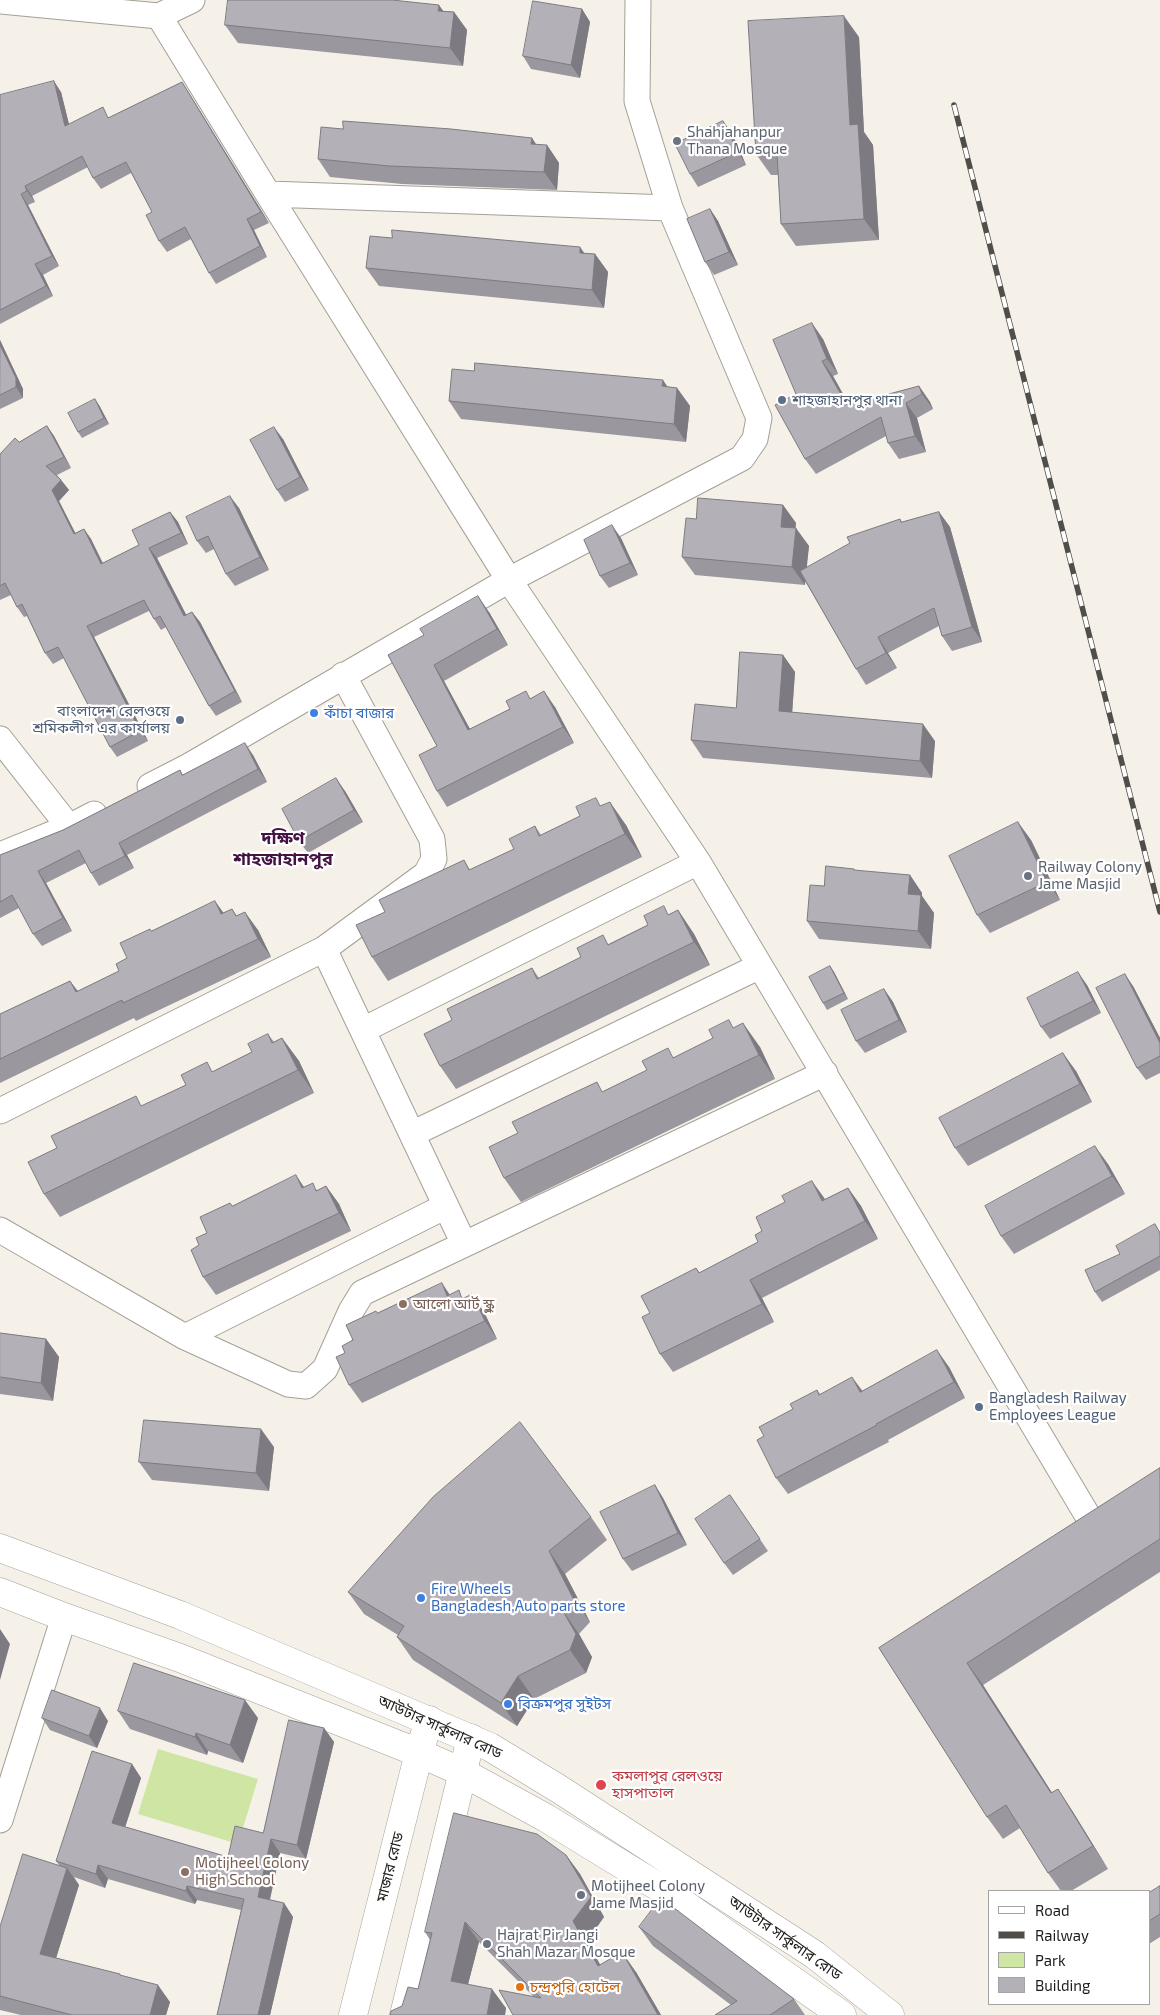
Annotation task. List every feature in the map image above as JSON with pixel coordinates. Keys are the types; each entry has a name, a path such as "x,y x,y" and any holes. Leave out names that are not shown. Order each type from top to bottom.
{"main road":[{"name":"আউটার সার্কুলার রোড","path":"0,1548 180,1615 490,1747 567,1794 814,1954 890,2015"},
{"name":"আউটার সার্কুলার রোড","path":"0,1592 180,1658 462,1772 546,1818 667,1892 842,2015"},
{"name":"মাজার রোড","path":"353,2015 429,1720"},
{"path":"404,2015 471,1738"}],"street":[{"path":"0,1 159,16 192,0"},
{"path":"0,855 69,827 189,766 508,580 742,458 754,439 759,418 670,208 637,101 638,0"},
{"path":"159,16 508,580 698,862 1090,1518"},
{"path":"268,194 670,208"},
{"path":"0,1111 324,948 426,874 434,859 432,839 343,675"},
{"path":"0,739 69,827"},
{"path":"363,1030 698,862"},
{"path":"324,948 464,1244"},
{"path":"412,1134 760,966"},
{"path":"0,1230 185,1337 288,1384 306,1386 325,1369 351,1311 362,1292 825,1073"},
{"path":"185,1337 446,1206"},
{"path":"0,1820 64,1617"}],"green space":[{"path":"158,1749 258,1779 238,1844 138,1814"}],"building":[{"path":"228,0 392,0 439,5 438,11 454,12 450,48 225,25"},
{"path":"533,1 582,9 571,65 523,56"},
{"path":"844,16 850,125 858,124 864,219 781,224 777,153 756,154 748,21"},
{"path":"54,81 65,126 103,107 108,118 182,82 261,212 247,219 260,246 209,273 185,227 159,241 146,215 152,212 126,162 93,178 82,156 25,186 27,191 21,194 52,256 35,264 46,286 0,310 0,95"},
{"path":"343,121 451,129 532,138 531,144 547,145 544,172 389,166 318,159 321,127 343,129"},
{"path":"723,121 738,152 690,174 675,144"},
{"path":"710,209 729,252 705,262 687,219"},
{"path":"392,230 580,247 580,253 595,254 592,290 366,268 370,236 392,238"},
{"path":"812,323 827,359 822,361 847,405 919,386 922,394 906,403 915,436 888,443 881,417 805,459 775,405 796,394 773,340"},
{"path":"0,345 16,378 16,387 0,395"},
{"path":"475,363 663,380 662,386 677,388 674,424 449,401 452,369 474,371"},
{"path":"95,399 104,418 78,432 68,413"},
{"path":"47,426 64,457 46,466 61,480 52,490 74,534 84,529 101,564 139,545 132,530 170,512 181,533 149,548 184,616 192,612 235,691 209,706 160,616 154,619 144,600 87,626 140,731 110,747 58,647 45,653 22,604 17,607 5,583 0,586 0,454 15,438 19,442"},
{"path":"274,427 300,477 277,490 250,440"},
{"path":"230,496 260,557 226,574 208,536 197,541 186,517"},
{"path":"698,498 783,505 781,527 796,528 792,567 682,557 686,518 696,519"},
{"path":"939,512 972,627 942,636 934,608 878,637 886,653 856,669 800,571 850,543 847,537 900,519 901,522"},
{"path":"612,525 630,563 600,576 584,540"},
{"path":"478,596 497,629 434,665 468,730 510,709 506,701 526,691 530,699 544,691 563,727 437,791 419,755 437,746 388,655 424,635 420,629"},
{"path":"740,652 783,655 779,711 923,724 920,761 691,740 695,704 736,708"},
{"path":"245,743 258,769 119,843 125,856 91,873 79,850 38,871 63,918 33,934 12,895 0,902 0,855 63,830 180,770 182,775"},
{"path":"336,778 354,810 299,841 282,809"},
{"path":"596,798 600,806 610,802 625,834 372,957 356,925 385,912 379,900 464,860 469,870 514,849 509,839 535,826 539,836 580,816 576,807"},
{"path":"1018,822 1047,882 977,915 949,856"},
{"path":"826,866 910,875 908,894 921,895 918,931 807,921 810,885 824,886"},
{"path":"215,901 221,914 232,909 236,916 245,912 258,939 123,1003 122,1000 0,1059 0,1014 70,981 76,992 119,971 116,964 127,958 120,943 150,929 151,931"},
{"path":"664,906 668,915 678,910 694,942 440,1066 424,1034 452,1020 447,1009 532,968 537,979 581,957 577,948 603,935 608,945 648,925 644,916"},
{"path":"830,966 844,993 823,1003 809,977"},
{"path":"1078,972 1093,1001 1041,1027 1027,998"},
{"path":"1125,974 1160,1043 1160,1056 1137,1068 1096,988"},
{"path":"884,989 899,1020 856,1041 841,1010"},
{"path":"729,1020 733,1028 743,1023 759,1055 504,1178 489,1147 518,1133 512,1122 597,1082 602,1092 647,1070 642,1061 668,1048 673,1058 713,1038 709,1030"},
{"path":"268,1034 272,1043 282,1038 298,1070 44,1194 28,1162 57,1148 51,1136 136,1096 141,1106 186,1085 181,1075 207,1062 212,1072 252,1052 248,1044"},
{"path":"1063,1053 1080,1084 955,1148 939,1118"},
{"path":"1095,1146 1112,1176 1001,1236 985,1206"},
{"path":"296,1175 302,1188 313,1183 316,1191 326,1186 339,1213 203,1277 191,1250 199,1245 196,1238 207,1233 200,1217 230,1203 232,1206"},
{"path":"812,1181 822,1201 848,1188 865,1221 750,1280 762,1304 660,1354 642,1317 650,1313 641,1296 696,1268 699,1273 758,1242 755,1235 762,1231 756,1217 785,1202 782,1196"},
{"path":"1155,1224 1160,1233 1160,1256 1095,1292 1085,1270 1120,1254 1116,1246"},
{"path":"442,1283 447,1296 459,1290 462,1299 472,1294 485,1321 349,1385 336,1357 345,1353 342,1346 353,1340 346,1325"},
{"path":"0,1333 46,1339 41,1383 0,1377"},
{"path":"937,1350 954,1382 776,1478 757,1440 764,1436 759,1427 793,1409 790,1404 817,1390 819,1395 852,1377 860,1392"},
{"path":"144,1420 261,1429 256,1473 139,1462"},
{"path":"520,1422 591,1517 549,1551 574,1600 563,1611 576,1634 570,1650 518,1676 501,1703 397,1637 404,1626 348,1592 433,1497"},
{"path":"1160,1468 1160,1539 967,1663 1051,1793 1058,1789 1093,1846 1048,1873 1006,1805 987,1817 879,1648"},
{"path":"655,1485 678,1533 623,1559 600,1512"},
{"path":"730,1495 760,1539 724,1563 695,1519"},
{"path":"134,1663 245,1700 230,1745 196,1733 195,1737 118,1711"},
{"path":"52,1690 100,1708 89,1736 42,1718"},
{"path":"289,1720 324,1728 297,1845 271,1839 258,1897 284,1903 258,2015 217,2015 244,1899 187,1886 186,1891 98,1865 96,1874 56,1861 92,1751 132,1764 112,1823 228,1857 235,1826 263,1833"},
{"path":"454,1813 537,1834 566,1855 591,1897 573,1921 598,1966 622,1952 658,2015 513,2015 499,1990 541,1998 465,1922 451,1981 492,1989 487,2015 390,2015 391,2011 402,2006 408,1987 418,1989 432,1933 425,1932"},
{"path":"23,1854 67,1868 40,1954 158,1985 150,2015 72,2015 0,1996 0,1927"},
{"path":"1160,1886 1160,1914 1150,1920 1150,1892"},
{"path":"661,1898 794,1999 770,2015 715,2015 737,2001 639,1927"}],"railway":[{"path":"954,105 1160,912"}],"place":[{"name":"Shahjahanpur Thana Mosque","path":"677,141"},
{"name":"শাহজাহানপুর থানা","path":"782,400"},
{"name":"কাঁচা বাজার","path":"314,713"},
{"name":"বাংলাদেশ রেলওয়ে শ্রমিকলীগ এর কার্যালয়","path":"180,720"},
{"name":"Railway Colony Jame Masjid","path":"1028,876"},
{"name":"আলো আর্ট স্কুল","path":"403,1304"},
{"name":"Bangladesh Railway Employees League","path":"979,1407"},
{"name":"Fire Wheels Bangladesh,Auto parts store","path":"421,1598"},
{"name":"বিক্রমপুর সুইটস","path":"508,1704"},
{"name":"কমলাপুর রেলওয়ে হাসপাতাল","path":"601,1785"},
{"name":"Motijheel Colony High School","path":"185,1872"},
{"name":"Motijheel Colony Jame Masjid","path":"581,1895"},
{"name":"Hajrat Pir Jangi Shah Mazar Mosque","path":"487,1944"},
{"name":"চন্দ্রপুরি হোটেল","path":"520,1987"}],"district":[{"name":"দক্ষিণ শাহজাহানপুর","path":"283,848"}]}
